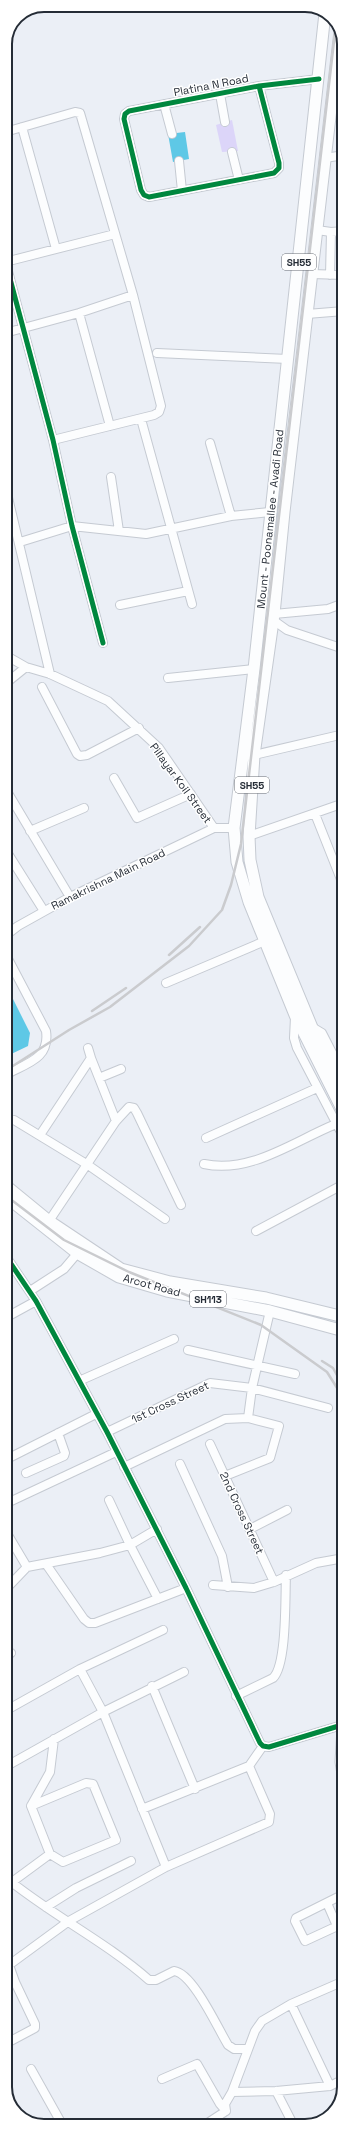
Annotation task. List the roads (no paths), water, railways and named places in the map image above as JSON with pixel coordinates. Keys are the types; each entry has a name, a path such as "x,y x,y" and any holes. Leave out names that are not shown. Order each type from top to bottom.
{"main road":[{"name":"Mount - Poonamallee - Avadi Road","path":"312,1027 258,897 250,860 249,836 256,702 254,669 324,18"},
{"name":"Mount - Poonamallee - Avadi Road","path":"295,1015 249,902 237,862 234,828 256,702 273,617 282,523 337,56"},
{"path":"278,444 292,446"},
{"path":"270,516 282,523"},
{"name":"SH55","path":"295,1015 337,1099"},
{"name":"SH55","path":"312,1027 337,1079"},
{"name":"Arcot Road","path":"12,1192 46,1225"},
{"name":"Arcot Road","path":"12,1201 119,1277 147,1286 270,1311 337,1329"},
{"name":"Arcot Road","path":"80,1249 121,1269 146,1277 266,1298 337,1315"}],"street":[{"path":"259,86 319,79"},
{"name":"Platina N Road","path":"259,86 279,168 274,173 149,197 144,195 141,190 124,119 125,114 129,111 220,94 259,86"},
{"path":"220,94 225,122"},
{"path":"164,104 172,134"},
{"path":"12,130 74,112 80,113 133,295 161,406 159,412 141,419 53,440"},
{"path":"22,127 56,249"},
{"path":"232,152 239,180"},
{"path":"325,158 337,156"},
{"path":"179,161 182,191"},
{"path":"317,230 337,232"},
{"path":"330,275 331,232"},
{"path":"12,259 115,234"},
{"path":"312,274 337,275"},
{"path":"12,289 53,440 72,526 103,642"},
{"path":"12,331 79,313 133,295"},
{"path":"307,314 337,312"},
{"path":"79,313 110,426"},
{"path":"157,354 288,359"},
{"path":"141,419 192,604"},
{"path":"210,443 231,516"},
{"path":"111,477 119,531"},
{"path":"12,512 50,674"},
{"path":"20,542 72,526 146,534 172,530 231,516 270,516"},
{"path":"120,605 188,591"},
{"path":"273,617 328,609 337,606"},
{"path":"273,617 287,630 337,647"},
{"name":"Pillayar Koil Street","path":"12,659 26,667 50,674 108,701 159,748 214,828"},
{"path":"12,678 26,667"},
{"path":"168,678 254,669"},
{"path":"42,687 77,754 80,756 87,755 139,728"},
{"path":"254,755 337,736"},
{"path":"114,778 137,818 191,794"},
{"path":"12,800 70,897"},
{"path":"249,836 337,806"},
{"path":"30,831 84,808"},
{"path":"315,814 337,869"},
{"path":"214,828 234,828"},
{"name":"Ramakrishna Main Road","path":"12,931 70,897 214,828"},
{"path":"12,860 44,911"},
{"path":"166,982 264,941"},
{"path":"12,966 46,1031 47,1036 45,1050 39,1057 12,1070"},
{"path":"204,1164 225,1166 243,1164 336,1124 317,1088 294,1038 295,1015"},
{"path":"312,1027 322,1033 337,1062"},
{"path":"88,1048 116,1121"},
{"path":"40,1135 91,1058"},
{"path":"99,1078 121,1069"},
{"path":"206,1138 317,1088"},
{"path":"46,1225 127,1107 134,1108 181,1205"},
{"path":"14,1120 88,1164 165,1218"},
{"path":"256,1231 337,1188"},
{"path":"30,1291 64,1269 80,1249"},
{"path":"12,1265 36,1301 107,1432 186,1588 236,1696 263,1746"},
{"path":"12,1314 36,1301"},
{"path":"248,1418 252,1388 270,1311"},
{"path":"79,1381 174,1340"},
{"path":"188,1350 295,1374"},
{"name":"1st Cross Street","path":"107,1432 210,1383 252,1388 328,1408"},
{"path":"12,1456 96,1414"},
{"path":"124,1467 221,1420 248,1418 279,1426 270,1458 225,1476"},
{"path":"26,1473 64,1456 65,1453 58,1433"},
{"name":"2nd Cross Street","path":"210,1444 274,1582"},
{"path":"12,1501 116,1452"},
{"path":"180,1464 222,1556 228,1587"},
{"path":"109,1500 158,1599"},
{"path":"250,1529 287,1510"},
{"path":"12,1583 27,1567 130,1545 157,1529"},
{"path":"12,1542 27,1567"},
{"path":"213,1585 254,1588 274,1582 286,1575 316,1563 337,1559"},
{"path":"46,1564 84,1619 90,1623 95,1623 186,1588"},
{"path":"236,1696 278,1673 282,1657 286,1575"},
{"path":"12,1707 80,1669 162,1630"},
{"path":"80,1669 103,1712 166,1867"},
{"path":"12,1763 152,1686 184,1672"},
{"path":"152,1686 195,1789"},
{"path":"142,1809 195,1789 249,1766 263,1746 290,1741 337,1726"},
{"path":"31,1806 50,1772 54,1739"},
{"path":"12,1959 69,1921 166,1867 269,1822 270,1814 249,1766"},
{"path":"86,1783 93,1784 116,1840 63,1862 50,1854 31,1806 86,1783"},
{"path":"12,1878 50,1854"},
{"path":"46,1907 76,1888 131,1861"},
{"path":"12,1882 46,1907 127,1960 150,1980 156,1980 174,1971 180,1973 198,1993 228,2045 234,2049 248,2049"},
{"path":"337,1898 296,1918 295,1921 305,1941 337,1926"},
{"path":"327,1903 337,1918"},
{"path":"12,1974 35,2024 35,2028 12,2040"},
{"path":"226,2111 225,2104 232,2092 255,2032 262,2021 291,2004 337,1984"},
{"path":"291,2004 330,2086"},
{"path":"162,2079 197,2064 220,2104 226,2111"},
{"path":"31,2070 59,2119"},
{"path":"232,2092 276,2091 330,2086 337,2082"},
{"path":"276,2091 290,2119"},
{"path":"214,2119 226,2111"}],"water":[{"path":"185,132 189,159 173,162 168,134"},
{"path":"12,997 30,1033 28,1046 12,1054"}],"railway":[{"path":"12,1067 69,1030 110,1007 189,946 222,910 231,885 241,844 335,33"},
{"path":"169,955 200,927"},
{"path":"92,1011 126,988"},
{"path":"12,1200 64,1240 129,1272 261,1325 327,1372 337,1388"},
{"path":"322,1361 333,1368 337,1375"}]}
